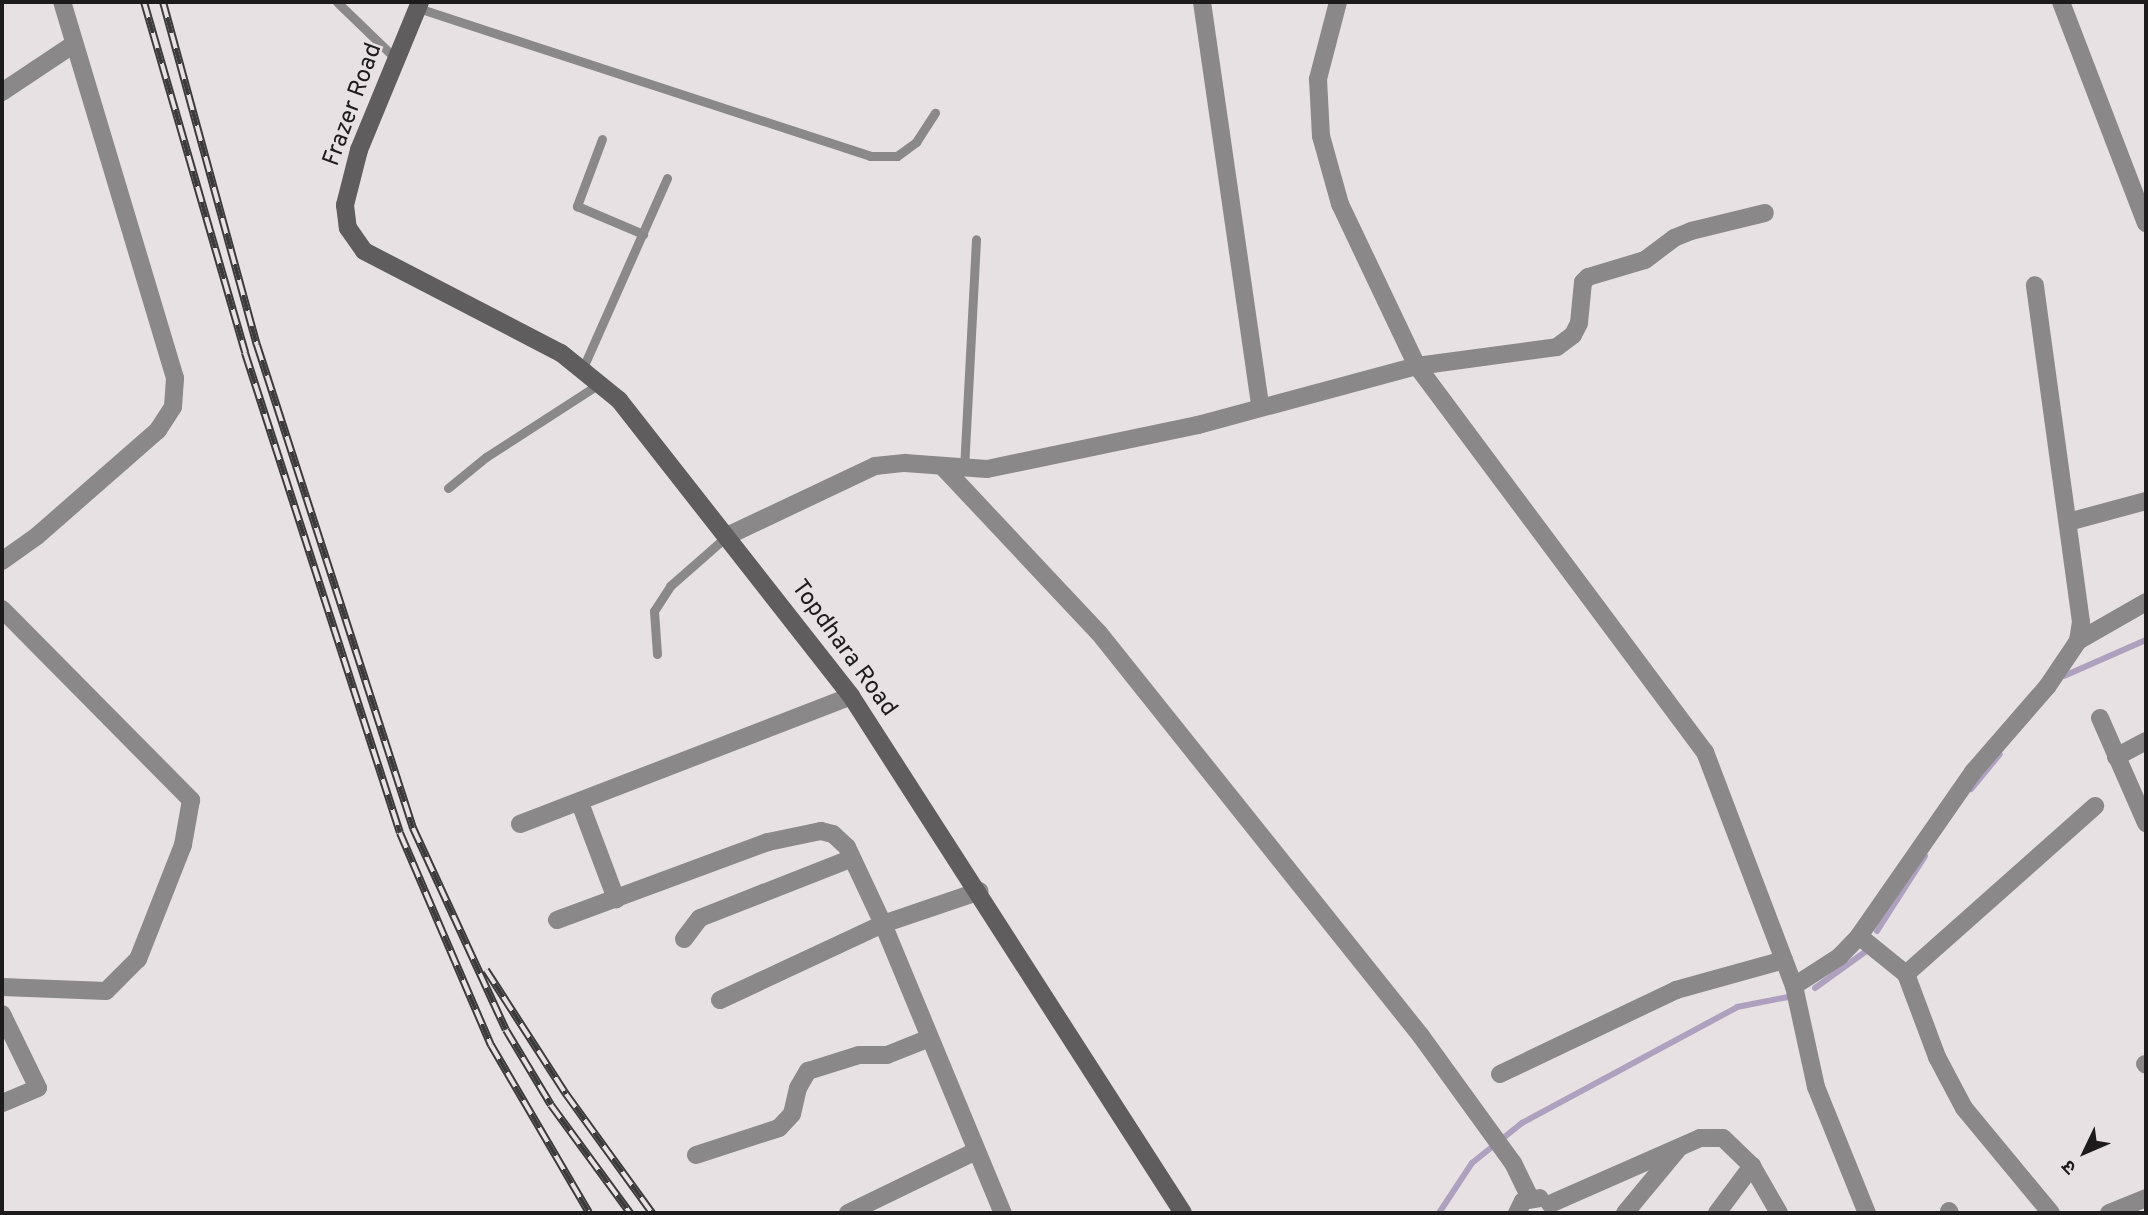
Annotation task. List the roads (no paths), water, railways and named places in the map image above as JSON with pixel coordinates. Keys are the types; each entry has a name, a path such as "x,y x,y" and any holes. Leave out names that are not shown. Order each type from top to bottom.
{"street":[{"path":"2,561 37,536 158,430 173,407 175,378 62,2"},
{"path":"1202,2 1260,405"},
{"path":"1338,2 1318,79 1321,136 1340,204 1417,366 1705,752 1794,986 1816,1087 1867,1213"},
{"path":"2061,2 2146,223"},
{"name":"Frazer Road","path":"348,228 345,205 359,150 419,5"},
{"path":"2,92 74,44"},
{"path":"727,536 875,466 905,463 987,469 1198,425 1260,405 1417,366 1564,344 1579,323 1583,282 1588,277 1645,260 1691,231 1765,214"},
{"name":"Topdhara Road","path":"348,228 364,251 507,322 582,370 619,400 850,696 980,891 1184,1213"},
{"path":"1794,986 1839,957 1859,936 1973,772 2048,687 2078,641 2081,622 2035,285"},
{"path":"942,466 1099,633 1489,1128 1513,1163 1530,1198 1552,1209 1700,1138 1724,1138 1752,1166 1779,1213"},
{"path":"2068,522 2146,501"},
{"path":"2078,641 2146,602"},
{"path":"2,609 191,800 183,845 138,959 106,991 2,987"},
{"path":"520,824 580,803 850,696"},
{"path":"2101,718 2146,822"},
{"path":"2116,757 2146,741"},
{"path":"580,803 617,899"},
{"path":"1906,974 2095,806"},
{"path":"557,920 768,842 821,831 833,834 852,858 883,924 927,1038 1003,1213"},
{"path":"684,939 700,918 852,858"},
{"path":"720,1000 883,924 980,891"},
{"path":"1859,936 1906,974 1937,1057 1964,1108 2052,1213"},
{"path":"1500,1074 1676,990 1784,960"},
{"path":"2,1014 38,1088 2,1103"},
{"path":"696,1155 779,1128 792,1114 798,1088 808,1072 859,1055 887,1055 927,1038"},
{"path":"1625,1213 1681,1146"},
{"path":"848,1213 976,1151"},
{"path":"1717,1213 1752,1166"},
{"path":"1517,1213 1530,1198"},
{"path":"2109,1213 2146,1198"}],"lane":[{"path":"337,2 396,59"},
{"path":"419,5 870,156 897,156 916,142 935,113"},
{"path":"603,139 577,206 643,234"},
{"path":"582,370 667,178"},
{"path":"964,469 976,239"},
{"path":"448,488 485,457 599,384"},
{"path":"657,654 654,611 670,586 727,536"}],"waterway":[{"path":"2064,676 2146,640"},
{"path":"1971,789 2000,754"},
{"path":"1877,931 1925,856"},
{"path":"1815,988 1865,952"},
{"path":"1439,1213 1472,1163 1522,1123 1737,1007 1788,997"}],"railway":[{"path":"144,2 245,353 400,833 491,1045 589,1213"},
{"path":"163,2 257,345 413,828 506,1030 551,1105 630,1213"},
{"path":"486,970 566,1094 652,1213"}]}
